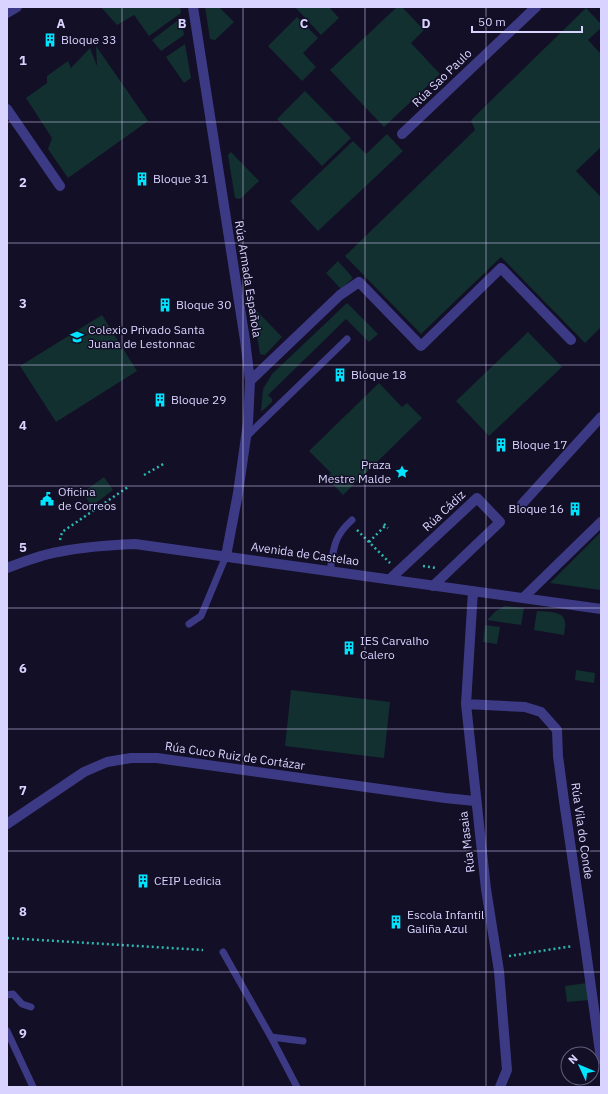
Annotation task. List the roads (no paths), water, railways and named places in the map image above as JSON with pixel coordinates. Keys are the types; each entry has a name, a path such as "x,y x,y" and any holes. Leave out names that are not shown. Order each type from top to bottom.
{"street":[{"path":"7,13 17,7"},
{"name":"Rúa Armada Española","path":"193,7 242,320 250,381 248,423 238,493 226,556"},
{"name":"Rúa Sao Paulo","path":"402,134 536,7"},
{"path":"7,109 60,186"},
{"path":"250,381 340,295 359,282 421,346 501,268 571,340"},
{"path":"522,504 601,417"},
{"name":"Rúa Cádiz","path":"390,579 477,498 500,522 433,586"},
{"path":"523,598 601,522"},
{"name":"Avenida de Castelao","path":"7,568 56,552 89,547 135,544 601,609"},
{"name":"Rúa Masaia","path":"473,591 466,704 486,889 497,957 507,1070 500,1087"},
{"name":"Rúa Vila do Conde","path":"466,704 525,707 541,712 557,730 558,756 564,801 601,1058"},
{"name":"Rúa Cuco Ruiz de Cortázar","path":"7,824 84,772 107,762 131,758 156,758 437,797 476,801"}],"lane":[{"path":"246,437 347,339"},
{"path":"330,571 335,541 341,530 351,521"},
{"path":"189,624 201,616 226,556"},
{"path":"224,952 297,1087"},
{"path":"7,995 13,994 22,1004 31,1007"},
{"path":"7,1031 33,1087"},
{"path":"271,1037 303,1041"}],"place":[{"name":"Bloque 33","path":"50,40"},
{"name":"Bloque 31","path":"142,179"},
{"name":"Bloque 30","path":"165,305"},
{"name":"Colexio Privado Santa Juana de Lestonnac","path":"77,337"},
{"name":"Bloque 18","path":"340,375"},
{"name":"Bloque 29","path":"160,400"},
{"name":"Bloque 17","path":"501,445"},
{"name":"Praza Mestre Malde","path":"402,472"},
{"name":"Oficina de Correos","path":"47,499"},
{"name":"Bloque 16","path":"575,509"},
{"name":"IES Carvalho Calero","path":"349,648"},
{"name":"CEIP Ledicia","path":"143,881"},
{"name":"Escola Infantil Galiña Azul","path":"396,922"}]}
